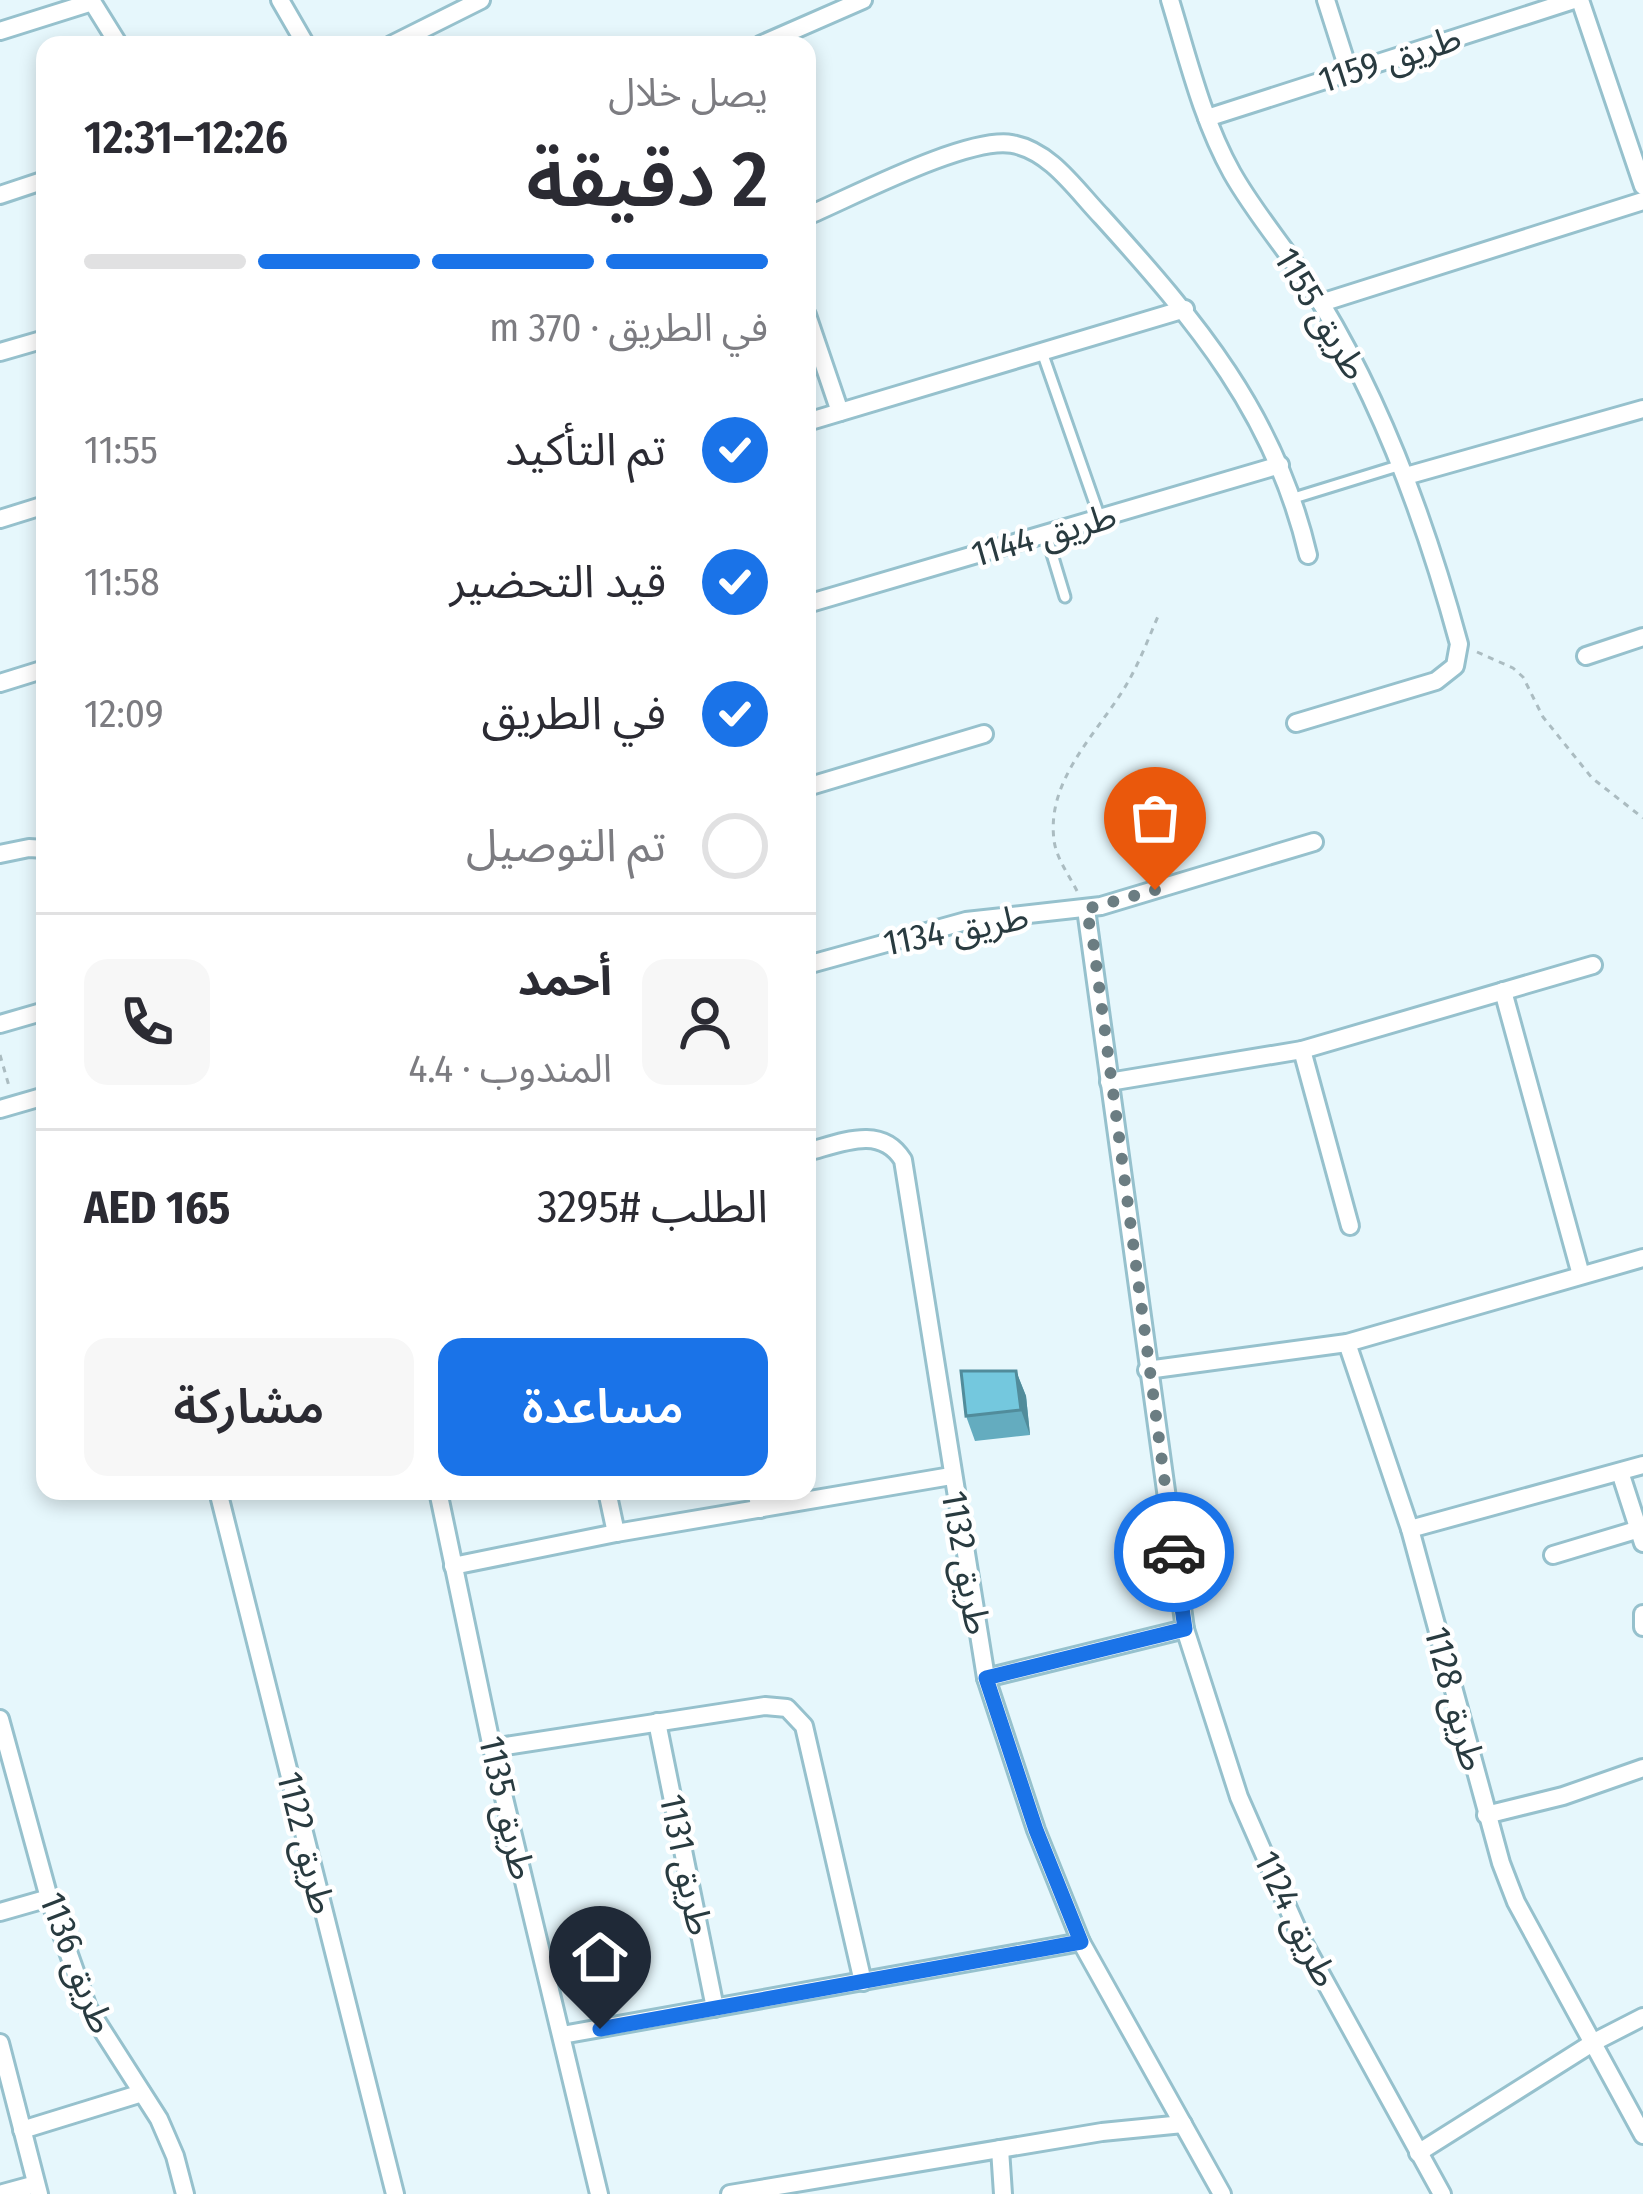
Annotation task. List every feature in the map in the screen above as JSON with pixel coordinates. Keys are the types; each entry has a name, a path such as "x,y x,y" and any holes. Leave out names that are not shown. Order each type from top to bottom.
{"street":[{"path":"280,0 301,36"},
{"path":"409,36 481,0"},
{"path":"781,36 863,0"},
{"name":"طريق 1155","path":"1170,0 1207,118 1234,177 1321,303 1403,471 1458,639"},
{"path":"1326,0 1349,72"},
{"path":"0,31 91,1 112,36"},
{"path":"1568,1 1643,186"},
{"name":"طريق 1159","path":"1207,118 1568,1"},
{"path":"816,212 973,146 1010,143 1027,148 1058,170 1185,309 1226,368 1280,465 1308,555"},
{"path":"0,195 36,183"},
{"path":"1321,303 1643,201"},
{"path":"816,419 1185,309"},
{"path":"816,341 841,412"},
{"path":"0,352 36,342"},
{"path":"1403,471 1643,409"},
{"name":"طريق 1144","path":"816,601 1280,465"},
{"path":"0,519 36,508"},
{"path":"1586,656 1643,637"},
{"path":"1297,723 1436,680 1455,666 1458,639"},
{"path":"0,682 36,672"},
{"path":"816,784 984,734"},
{"name":"طريق 1134","path":"816,963 966,921 1086,909 1314,842"},
{"path":"0,854 36,848"},
{"name":"طريق 1124","path":"1086,909 1185,1629 1239,1797 1292,1918 1442,2194"},
{"path":"1109,1082 1302,1050 1592,965"},
{"path":"1503,992 1581,1275"},
{"path":"0,1024 36,1014"},
{"path":"1302,1050 1350,1226"},
{"name":"طريق 1132","path":"816,1150 858,1139 883,1140 903,1160 986,1678 1036,1830 1081,1942 1183,2124"},
{"path":"1147,1370 1347,1343 1643,1258"},
{"name":"طريق 1128","path":"1347,1343 1409,1529 1486,1815 1516,1902 1643,2135"},
{"path":"1409,1529 1643,1465"},
{"path":"1552,1555 1642,1534 1620,1472"},
{"path":"816,1493 952,1476"},
{"name":"طريق 1122","path":"220,1500 395,2194"},
{"name":"طريق 1135","path":"441,1500 492,1748 599,2194"},
{"path":"609,1500 616,1533"},
{"path":"453,1566 758,1500"},
{"path":"1643,1614 1643,1627"},
{"path":"986,1678 1185,1629"},
{"path":"492,1748 765,1706 788,1708 804,1726 863,1982"},
{"name":"طريق 1136","path":"0,1718 49,1898 88,2008 176,2156 185,2194"},
{"name":"طريق 1131","path":"657,1722 716,2008"},
{"path":"1486,1815 1563,1796 1643,1768"},
{"path":"0,1912 49,1898"},
{"path":"562,2036 1081,1942"},
{"path":"1418,2153 1594,2042 1643,2017"},
{"path":"0,2043 38,2189 2,2191"},
{"path":"22,2130 142,2093"},
{"path":"730,2194 844,2185 1000,2149 1183,2124 1222,2194"},
{"path":"1000,2149 1004,2194"}],"lane":[{"path":"1042,352 1100,518"},
{"path":"1294,498 1403,471"},
{"path":"1046,534 1065,597"}],"path":[{"path":"1086,909 1054,847 1053,824 1077,753 1125,688 1159,614"},
{"path":"1458,639 1513,668 1543,718 1592,778 1643,818"},
{"path":"0,1055 8,1107"}],"building":[{"path":"961,1371 1016,1371 1021,1410 966,1416"}],"way so far":[{"path":"1155,890 1086,909 1174,1552"}],"route":[{"path":"600,2029 1081,1942 1036,1830 986,1678 1185,1629 1174,1552"}]}
